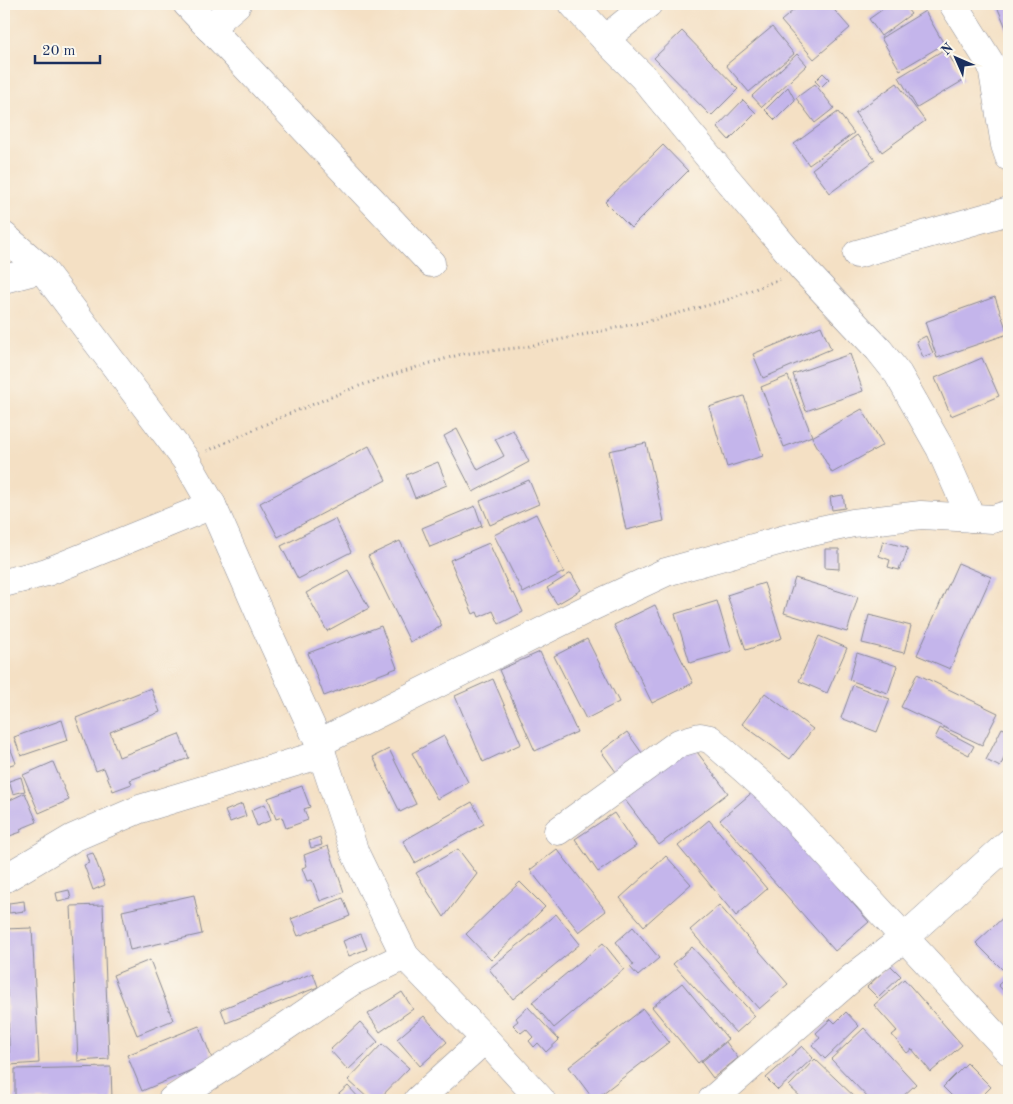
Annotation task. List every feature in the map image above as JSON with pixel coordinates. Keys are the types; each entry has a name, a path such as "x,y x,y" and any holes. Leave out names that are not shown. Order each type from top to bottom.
{"street":[{"path":"187,4 431,263"},
{"path":"209,28 237,4"},
{"path":"573,4 643,76 804,270 879,350 898,374 940,448 971,518"},
{"path":"606,39 648,4"},
{"path":"953,4 992,66 1005,145 1009,157"},
{"path":"857,254 1009,211"},
{"path":"4,236 42,269 186,460 212,505 321,748 355,853 405,956 541,1100"},
{"path":"4,279 42,269"},
{"path":"4,583 47,572 212,505"},
{"path":"4,880 73,838 140,809 321,748 587,608 666,572 853,523 921,515 992,519 1009,514"},
{"path":"558,832 679,743 700,737 710,739 771,793 1009,1051"},
{"path":"712,1100 852,978 904,938 1009,843"},
{"path":"172,1100 351,982 405,956"},
{"path":"418,1100 485,1039"}],"path":[{"path":"186,460 286,415 356,387 410,369 462,354 525,347 649,322 724,301 804,270"}],"building":[{"path":"801,4 829,4 850,28 814,59 781,21"},
{"path":"890,4 903,4 911,14 881,36 869,19"},
{"path":"996,4 1009,4 1009,35"},
{"path":"925,11 944,44 900,70 881,38"},
{"path":"772,27 794,54 749,92 726,65"},
{"path":"682,31 738,89 711,116 654,58"},
{"path":"945,49 964,80 917,108 899,77"},
{"path":"797,54 807,65 762,107 752,96"},
{"path":"823,73 829,79 821,87 815,81"},
{"path":"897,83 925,121 882,152 855,113"},
{"path":"815,84 834,108 815,123 796,98"},
{"path":"788,87 795,100 775,120 765,110"},
{"path":"743,100 756,113 729,140 717,127"},
{"path":"838,112 854,133 809,165 794,144"},
{"path":"857,135 875,160 830,193 812,169"},
{"path":"663,145 688,171 631,228 605,202"},
{"path":"995,297 1008,334 937,358 925,322"},
{"path":"821,326 831,349 763,378 753,354"},
{"path":"926,336 933,353 923,357 916,341"},
{"path":"850,354 863,391 806,411 793,374"},
{"path":"982,358 999,396 951,416 935,378"},
{"path":"788,376 812,436 784,447 761,387"},
{"path":"744,396 763,456 727,467 709,407"},
{"path":"862,409 883,445 832,473 812,437"},
{"path":"457,429 478,470 504,456 495,439 513,430 529,462 473,492 444,436"},
{"path":"646,443 664,521 626,530 609,451"},
{"path":"369,446 386,480 278,537 260,503"},
{"path":"438,462 447,485 415,498 406,475"},
{"path":"529,480 539,504 490,525 480,501"},
{"path":"843,495 845,508 832,510 830,497"},
{"path":"475,506 482,526 430,547 422,528"},
{"path":"536,514 564,572 523,593 494,535"},
{"path":"335,519 351,552 298,579 281,546"},
{"path":"400,541 442,626 410,642 368,556"},
{"path":"883,541 908,548 899,570 888,567 890,560 879,556"},
{"path":"489,543 512,594 514,593 523,612 499,624 493,611 479,617 477,612 473,614 450,560"},
{"path":"825,549 839,549 839,569 825,568"},
{"path":"958,563 991,577 950,669 917,655"},
{"path":"348,570 369,608 327,631 306,593"},
{"path":"571,573 581,590 557,604 547,588"},
{"path":"795,578 858,597 847,632 784,613"},
{"path":"764,583 782,638 746,650 727,595"},
{"path":"717,601 732,651 690,663 675,614"},
{"path":"655,605 693,683 652,703 614,625"},
{"path":"869,615 911,626 904,653 862,643"},
{"path":"381,626 397,668 324,696 308,653"},
{"path":"819,636 847,648 827,693 799,681"},
{"path":"587,639 619,702 586,719 554,656"},
{"path":"540,652 577,732 535,751 499,670"},
{"path":"857,653 897,666 888,693 849,680"},
{"path":"917,674 998,713 982,745 901,707"},
{"path":"493,679 521,744 483,762 455,696"},
{"path":"853,685 890,699 877,732 841,718"},
{"path":"151,688 160,712 110,732 119,757 179,734 189,758 130,780 132,784 113,791 104,768 96,771 76,718"},
{"path":"765,693 813,729 790,759 742,724"},
{"path":"62,720 68,740 21,756 14,737"},
{"path":"940,728 974,746 969,755 935,738"},
{"path":"1002,728 1009,731 1009,747 1000,767 986,760"},
{"path":"627,732 647,760 621,779 601,751"},
{"path":"444,736 468,782 437,799 412,753"},
{"path":"6,737 16,763 4,767 4,738"},
{"path":"691,744 728,793 659,845 622,796"},
{"path":"389,749 416,804 400,812 373,757"},
{"path":"53,762 69,800 39,813 23,775"},
{"path":"21,777 25,791 13,794 9,781"},
{"path":"4,784 10,800 25,793 37,822 20,829 21,832 4,838"},
{"path":"302,786 310,807 304,809 308,820 286,828 282,817 276,819 268,798"},
{"path":"755,790 869,922 835,951 720,820"},
{"path":"472,802 484,824 415,863 403,841"},
{"path":"242,804 246,816 230,822 225,811"},
{"path":"265,804 271,820 257,826 251,810"},
{"path":"614,813 636,846 598,872 575,839"},
{"path":"709,820 767,889 736,916 678,846"},
{"path":"320,837 322,845 311,848 309,841"},
{"path":"328,846 344,892 320,901 312,880 307,881 302,868 307,866 304,855"},
{"path":"458,849 477,874 444,917 416,873"},
{"path":"557,849 606,911 579,932 530,870"},
{"path":"93,853 105,885 93,890 84,865 89,863 86,855"},
{"path":"666,856 691,884 644,926 620,898"},
{"path":"520,882 545,907 491,960 466,934"},
{"path":"69,890 71,899 58,902 56,893"},
{"path":"194,895 202,934 130,950 122,911"},
{"path":"343,898 350,916 298,936 291,919"},
{"path":"24,901 25,911 9,913 9,903"},
{"path":"103,905 109,1059 78,1061 71,906"},
{"path":"719,905 788,984 759,1009 690,930"},
{"path":"1009,912 1009,968 1005,972 976,943"},
{"path":"556,914 580,944 513,999 489,969"},
{"path":"633,927 659,958 638,976 630,967 634,965 616,942"},
{"path":"32,928 39,1063 10,1065 4,929"},
{"path":"361,934 367,949 349,956 343,941"},
{"path":"603,943 624,969 554,1028 532,1002"},
{"path":"692,947 755,1016 736,1033 673,964"},
{"path":"150,960 173,1020 137,1035 113,975"},
{"path":"890,965 901,976 878,998 867,987"},
{"path":"313,973 318,987 226,1023 221,1009"},
{"path":"1009,975 1009,997 998,985"},
{"path":"904,979 962,1045 931,1072 912,1049 907,1053 892,1035 897,1031 874,1005"},
{"path":"682,983 728,1039 698,1063 652,1007"},
{"path":"402,992 413,1009 380,1032 368,1014"},
{"path":"528,1007 559,1040 546,1052 538,1043 534,1047 529,1041 533,1037 526,1029 521,1033 513,1025 518,1021 516,1018"},
{"path":"643,1009 669,1042 594,1100 569,1067"},
{"path":"846,1012 859,1026 825,1059 812,1045 820,1038 816,1033 831,1019 835,1023"},
{"path":"424,1016 447,1042 420,1066 397,1039"},
{"path":"360,1022 378,1042 348,1070 330,1050"},
{"path":"199,1026 213,1061 142,1091 127,1055"},
{"path":"864,1028 916,1084 899,1100 870,1100 831,1059"},
{"path":"726,1042 738,1058 713,1078 701,1062"},
{"path":"382,1044 409,1068 378,1100 370,1100 348,1080"},
{"path":"802,1046 813,1058 778,1090 766,1078"},
{"path":"4,1053 8,1053 9,1065 4,1066"},
{"path":"815,1059 858,1100 804,1100 789,1086"},
{"path":"967,1063 991,1087 978,1100 956,1100 943,1087"},
{"path":"111,1067 112,1100 15,1100 15,1069"},
{"path":"348,1086 361,1100 332,1100"}]}
